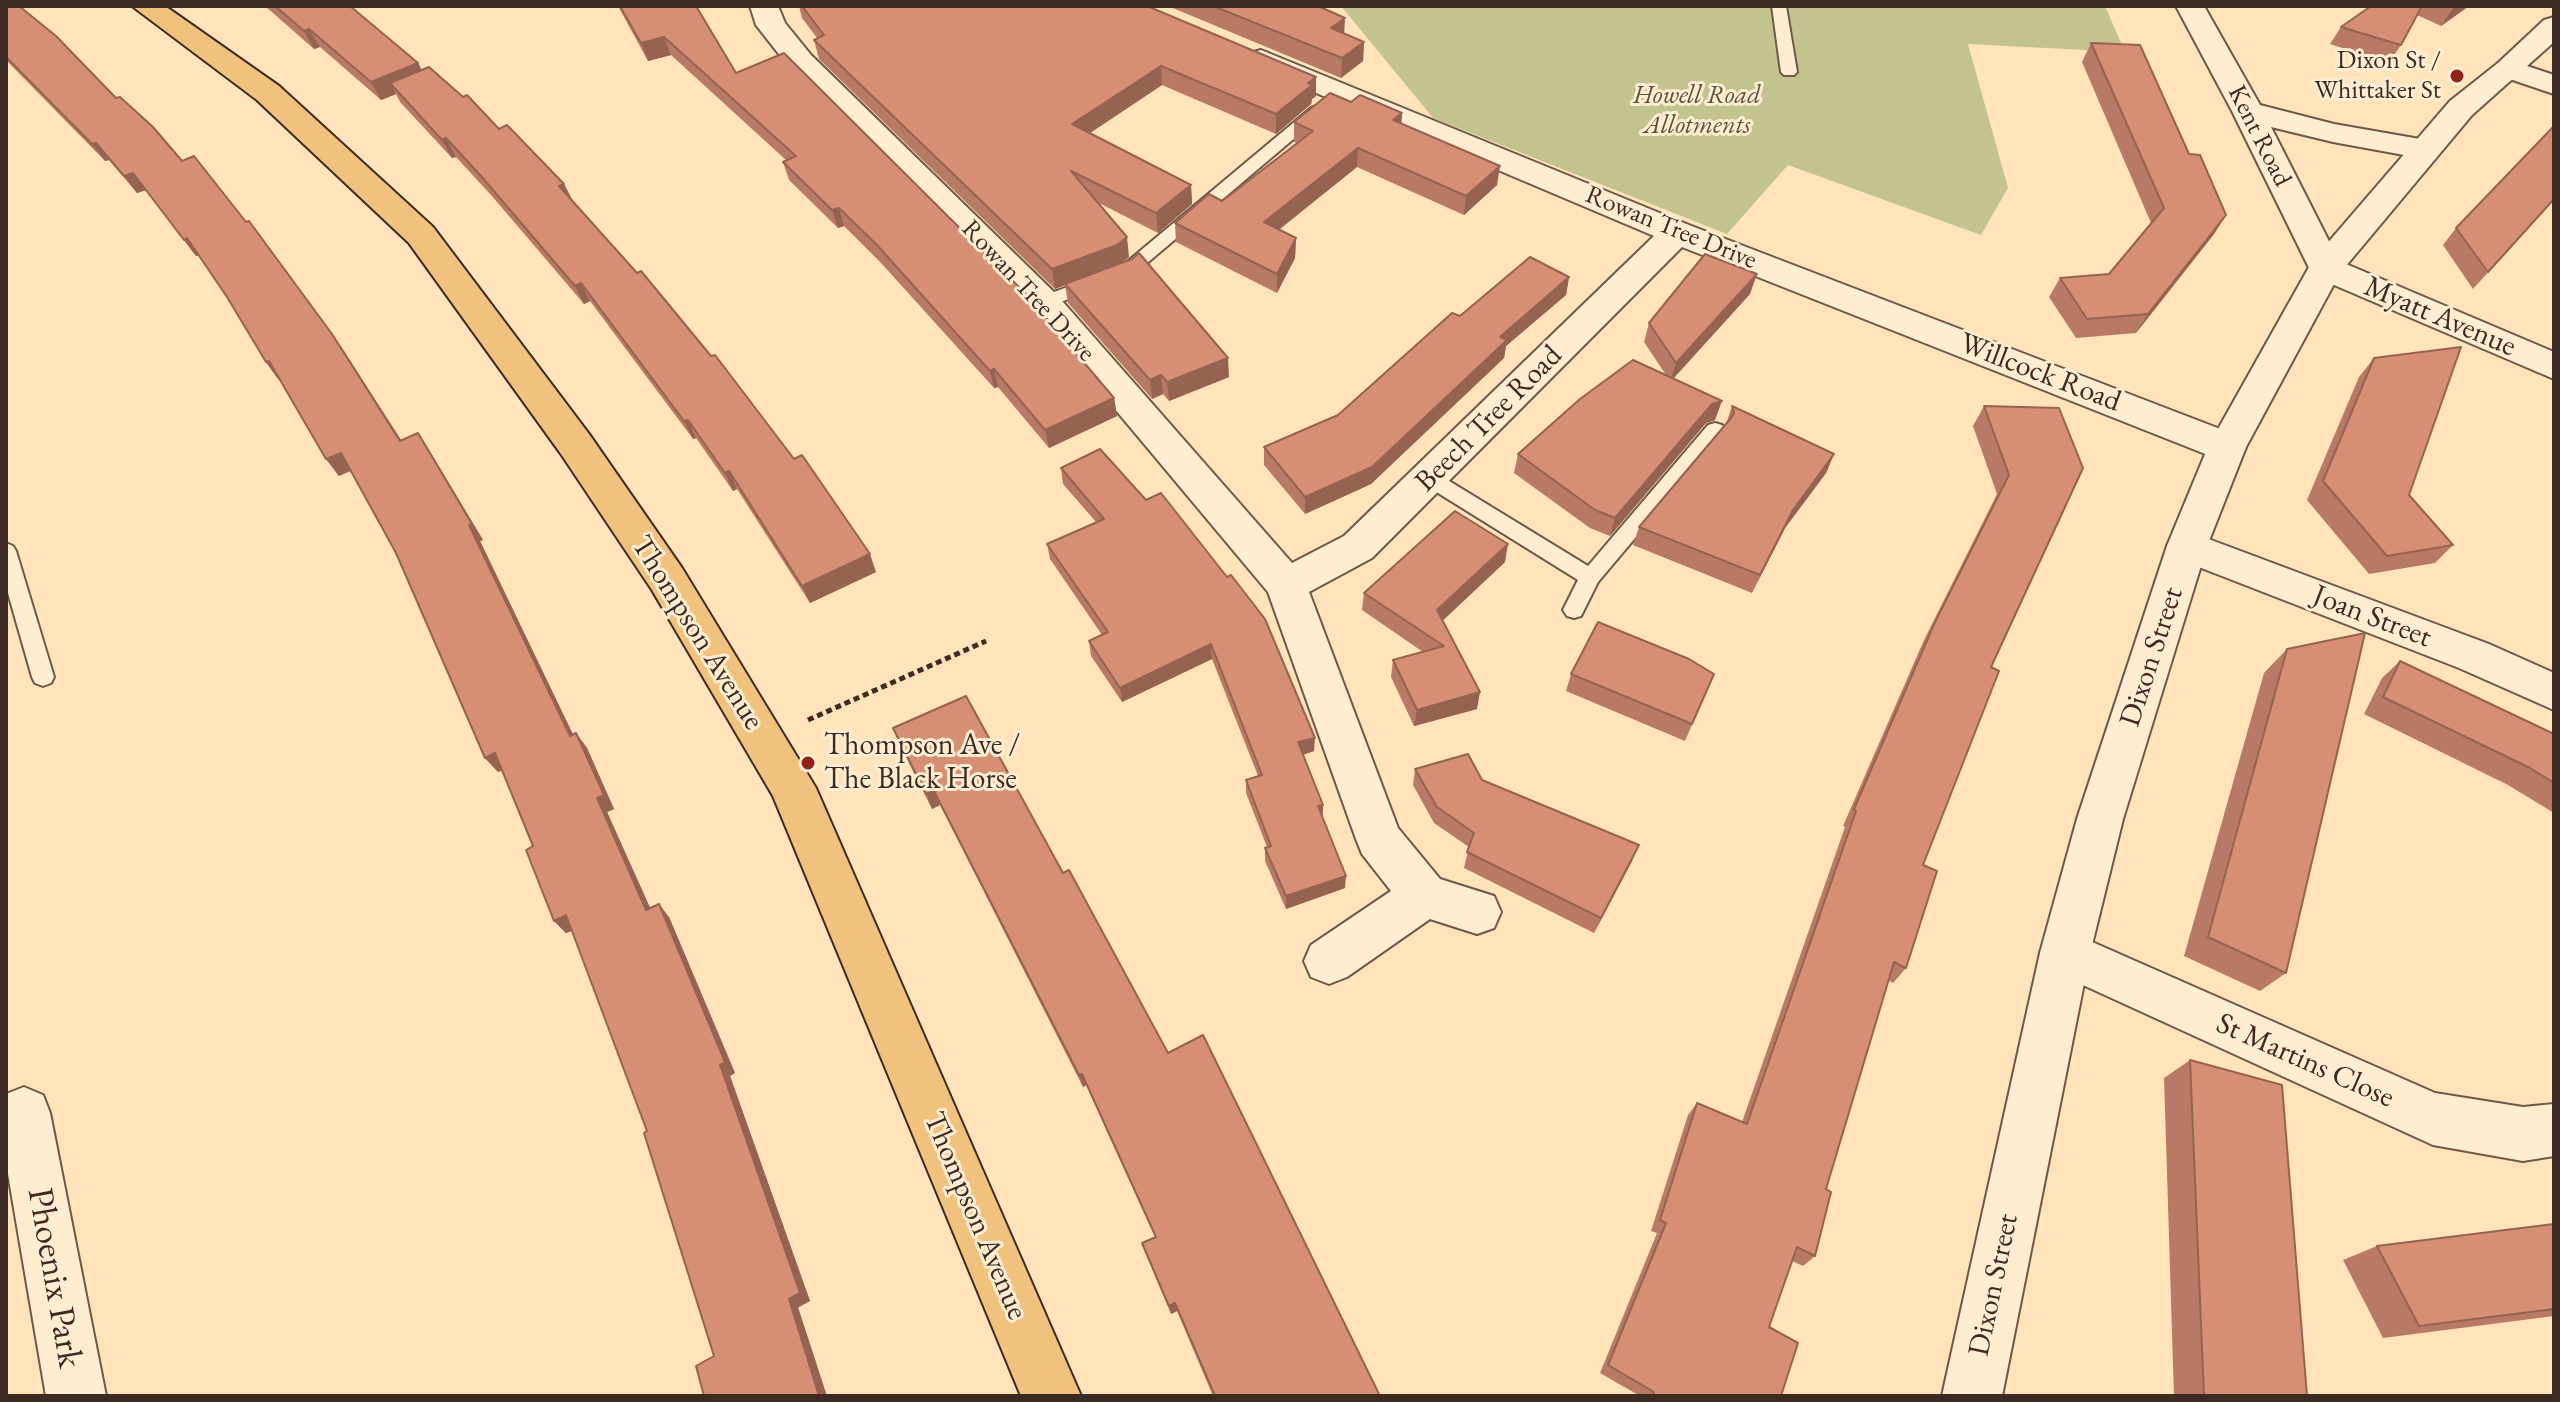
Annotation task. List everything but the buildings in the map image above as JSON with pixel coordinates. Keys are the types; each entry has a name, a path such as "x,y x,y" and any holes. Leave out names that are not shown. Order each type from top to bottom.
{"highway":[{"name":"Thompson Avenue","path":"146,6 268,93 421,235 575,444 667,579 793,788 1051,1396"}],"street":[{"name":"Rowan Tree Drive","path":"764,6 771,25 800,61 1044,302 1286,585"},
{"name":"Kent Road","path":"2190,6 2248,111 2325,268"},
{"name":"Dixon Street","path":"1972,1396 2065,953 2100,819 2187,546 2227,447 2325,268 2461,108 2509,69 2554,26"},
{"name":"Rowan Tree Drive","path":"1238,49 1677,233 1853,300"},
{"path":"2509,69 2554,85"},
{"path":"2248,111 2333,133 2426,149"},
{"name":"Beech Tree Road","path":"1286,585 1358,547 1677,233"},
{"name":"Myatt Avenue","path":"2325,268 2554,366"},
{"name":"Willcock Road","path":"1853,300 2227,447"},
{"name":"Joan Street","path":"2187,546 2474,656 2554,692"},
{"path":"1286,585 1379,839 1424,896 1477,912"},
{"path":"1329,961 1424,896"},
{"name":"St Martins Close","path":"2065,953 2433,1119 2523,1134 2554,1130"},
{"name":"Phoenix Park","path":"24,1113 76,1396"}],"lane":[{"path":"1779,6 1789,72"},
{"path":"1044,302 1127,271 1339,92"},
{"path":"1574,610 1590,577 1715,430"},
{"path":"1429,478 1590,577"},
{"path":"6,551 43,677"}],"path":[{"path":"763,739 986,641"}],"green space":[{"name":"Howell Road Allotments","path":"1341,6 2105,6 2125,52 1968,44 2008,188 1981,235 1788,165 1727,234 1433,118"}],"place":[{"name":"Dixon St / Whittaker St","path":"2457,76"},
{"name":"Thompson Ave / The Black Horse","path":"808,763"}]}
